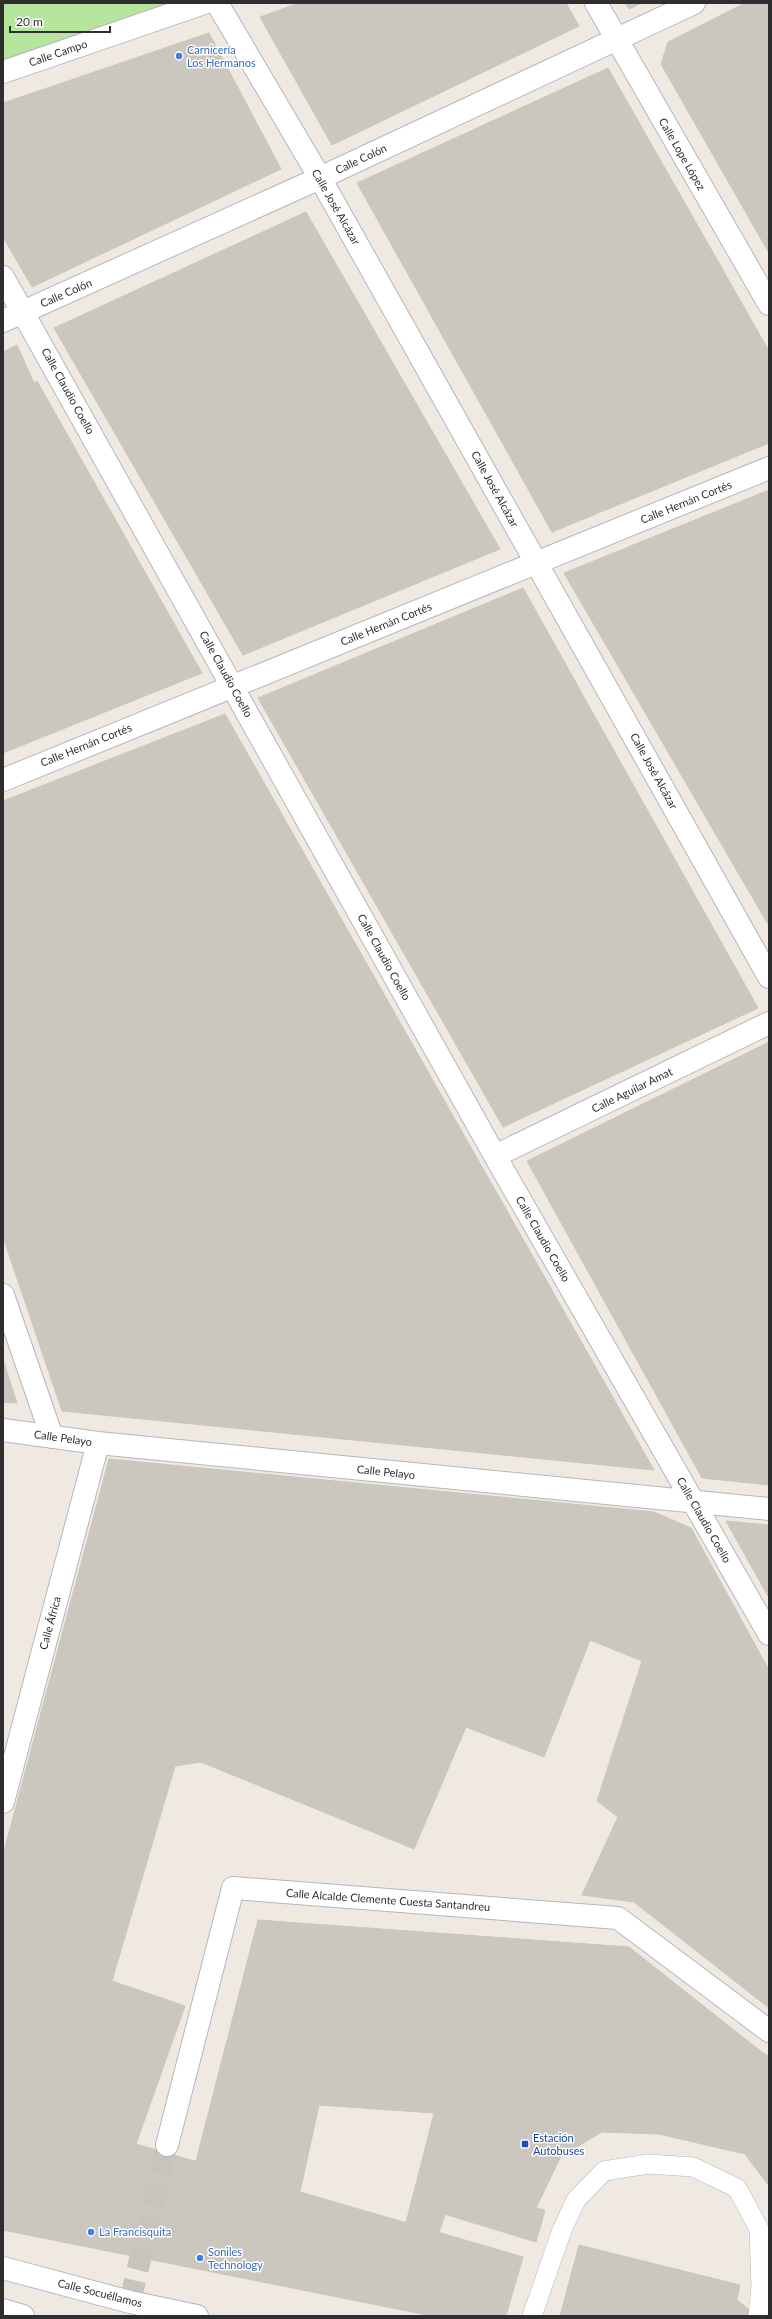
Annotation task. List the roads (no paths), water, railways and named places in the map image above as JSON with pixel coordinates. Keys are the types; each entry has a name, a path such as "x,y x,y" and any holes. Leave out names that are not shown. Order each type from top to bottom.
{"street":[{"name":"Calle Campo","path":"3,72 204,3"},
{"name":"Calle José Alcázar","path":"217,3 320,178 769,977"},
{"name":"Calle Lope López","path":"596,3 769,304"},
{"name":"Calle Colón","path":"3,322 320,178 694,3"},
{"name":"Calle Claudio Coello","path":"3,277 24,312 495,1156 769,1634"},
{"name":"Calle Hernán Cortés","path":"3,780 232,685 537,564 769,468"},
{"name":"Calle Aguilar Amat","path":"495,1156 769,1023"},
{"path":"3,1295 52,1437"},
{"name":"Calle Pelayo","path":"3,1430 98,1443 694,1503 769,1509"},
{"name":"Calle África","path":"3,1802 98,1443"},
{"name":"Calle Alcalde Clemente Cuesta Santandreu","path":"167,2145 233,1888 618,1918 769,2031"},
{"name":"Calle Socuéllamos","path":"3,2268 130,2302 197,2316"},
{"path":"3,2310 23,2316"}],"lane":[{"path":"532,2316 562,2230 576,2200 604,2171 648,2164 693,2167 736,2188 758,2229 761,2287 758,2316"}],"tunnel":[{"path":"130,2302 167,2145"}],"place":[{"name":"Carnicería Los Hermanos","path":"179,56"},
{"name":"Estación Autobuses","path":"525,2144"},
{"name":"La Francisquita","path":"91,2232"},
{"name":"Soniles Technology","path":"200,2258"}]}
